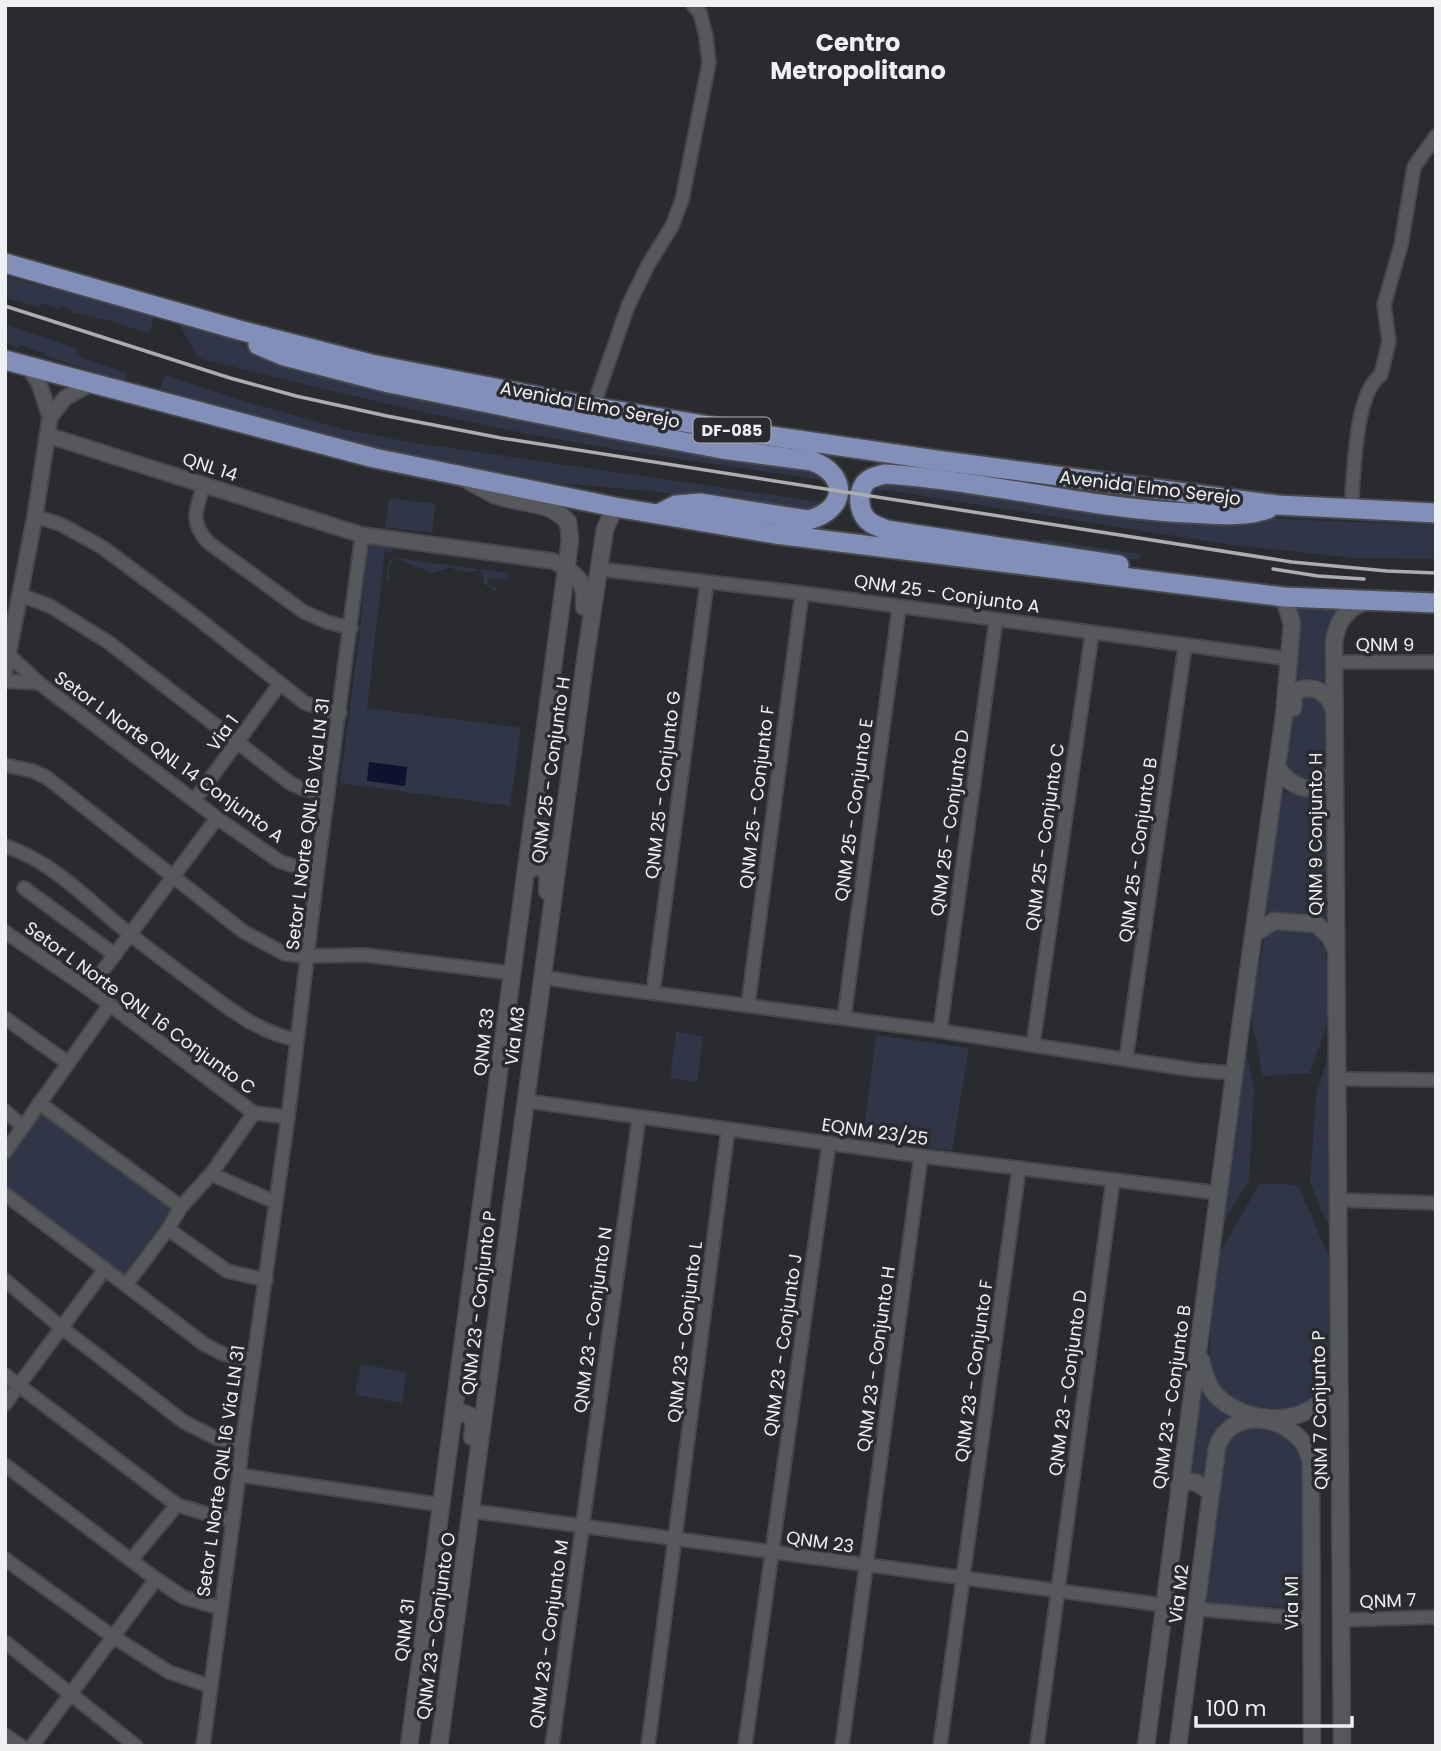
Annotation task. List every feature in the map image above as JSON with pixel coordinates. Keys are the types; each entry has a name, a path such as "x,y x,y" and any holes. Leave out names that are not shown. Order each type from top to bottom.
{"main road":[{"name":"Avenida Elmo Serejo","path":"8,264 239,330 371,364 593,407 923,458 1278,505 1436,513"},
{"path":"239,330 256,344 284,356 389,383 722,449 812,461 826,466 833,473 838,486 837,496 827,513 807,520 700,503 676,505 657,514"},
{"path":"5,349 22,355 51,372"},
{"path":"5,360 374,458 615,507 775,534 1284,597 1436,603"},
{"path":"1194,586 1154,571 887,530 872,524 862,514 860,495 865,483 872,477 885,474 1162,512 1240,514 1258,512 1278,505"},
{"name":"QNM 33","path":"441,1512 567,569 569,527 560,514 546,506 496,495 459,476"},
{"path":"598,569 605,529 615,507"},
{"path":"567,569 580,580 586,591 581,632 586,654"},
{"name":"QNM 25 - Conjunto H","path":"543,977 598,569"},
{"path":"1219,1194 1284,716 1292,624 1284,597"},
{"name":"QNM 9 Conjunto H","path":"1338,1079 1335,948 1335,637 1339,622 1347,611 1364,601"},
{"path":"1284,716 1293,710 1294,692 1307,688 1319,690 1328,696 1334,713"},
{"path":"540,765 545,793 539,842 547,851 560,847"},
{"path":"1277,767 1292,784 1309,788 1325,781 1335,766"},
{"path":"526,872 532,867 540,866 548,876 542,926 545,956"},
{"path":"1254,934 1274,921 1317,924 1330,937 1335,948"},
{"name":"Via M3","path":"526,1101 543,977"},
{"path":"1337,1200 1338,1079"},
{"name":"QNM 23 - Conjunto P","path":"472,1511 526,1101"},
{"path":"492,1128 495,1163 490,1214 499,1219 511,1212"},
{"name":"QNM 23 - Conjunto B","path":"1146,1746 1219,1194"},
{"name":"QNM 7 Conjunto P","path":"1337,1200 1342,1746"},
{"path":"1199,1350 1204,1374 1215,1395 1238,1410 1263,1419 1294,1416 1305,1412 1321,1404 1338,1386"},
{"path":"453,1417 457,1413 464,1413 474,1420 470,1458 476,1477"},
{"name":"Via M2","path":"1178,1746 1217,1447 1226,1430 1234,1424 1263,1419"},
{"name":"Via M1","path":"1263,1419 1283,1427 1300,1439 1311,1461 1312,1746"},
{"path":"1179,1485 1188,1481 1195,1482 1211,1493"},
{"name":"QNM 23 - Conjunto O","path":"439,1746 472,1511"},
{"name":"QNM 31","path":"410,1746 441,1512"},
{"path":"435,1556 438,1586 430,1638 441,1645 450,1643 453,1638"}],"street":[{"path":"593,407 628,306 648,265 672,226 682,200 709,63 700,13 693,5"},
{"path":"1351,510 1363,408 1374,380 1381,375 1388,351 1384,305 1401,245 1414,167 1436,136"},
{"path":"28,366 38,383 50,417"},
{"path":"5,671 35,516 50,417 65,398 90,384"},
{"name":"QNL 14","path":"47,435 362,535"},
{"path":"204,485 196,519 201,535 209,543 304,612 351,628"},
{"path":"35,516 62,525 102,547 305,703 340,713"},
{"path":"362,535 553,561 567,569"},
{"name":"Setor L Norte QNL 16 Via LN 31","path":"203,1746 288,1117 362,535"},
{"name":"QNM 25 - Conjunto A","path":"598,569 802,593 1290,659"},
{"name":"QNM 25 - Conjunto G","path":"653,993 707,582"},
{"name":"QNM 25 - Conjunto F","path":"748,1005 802,593"},
{"path":"20,595 50,606 76,620 290,783 303,789 328,794"},
{"name":"QNM 25 - Conjunto E","path":"844,1018 899,608"},
{"name":"QNM 25 - Conjunto D","path":"940,1031 996,620"},
{"name":"QNM 25 - Conjunto C","path":"1033,1045 1091,633"},
{"name":"QNM 25 - Conjunto B","path":"1126,1059 1185,646"},
{"name":"Setor L Norte QNL 14 Conjunto A","path":"9,655 39,683 217,818 279,861 317,874"},
{"name":"QNM 9","path":"1334,662 1436,663"},
{"path":"5,681 39,683"},
{"name":"Via 1","path":"194,801 279,684"},
{"path":"5,765 33,771 46,777 244,932 285,954 365,955 511,973"},
{"path":"89,989 217,818"},
{"path":"5,846 43,864 238,1016 277,1036 297,1040"},
{"path":"24,888 115,955"},
{"name":"Setor L Norte QNL 16 Conjunto C","path":"5,932 89,989 254,1113"},
{"path":"543,977 940,1031 1195,1070 1234,1073"},
{"path":"5,1152 109,1006"},
{"path":"5,1018 68,1063"},
{"path":"1338,1079 1436,1080"},
{"name":"EQNM 23/25","path":"526,1101 1219,1194"},
{"path":"39,1102 181,1207"},
{"path":"5,1111 22,1126"},
{"path":"126,1285 181,1207 211,1174 254,1113 288,1117"},
{"name":"QNM 23 - Conjunto N","path":"581,1527 639,1117"},
{"name":"QNM 23 - Conjunto L","path":"648,1746 677,1539 728,1129"},
{"name":"QNM 23 - Conjunto J","path":"745,1746 829,1143"},
{"name":"QNM 23 - Conjunto H","path":"842,1746 921,1156"},
{"name":"QNM 23 - Conjunto F","path":"940,1746 1019,1168"},
{"path":"211,1174 275,1202"},
{"name":"QNM 23 - Conjunto D","path":"1037,1746 1113,1181"},
{"path":"5,1194 204,1344 223,1354 254,1361"},
{"path":"1337,1200 1436,1203"},
{"path":"168,1229 227,1271 266,1280"},
{"path":"5,1404 105,1269"},
{"path":"5,1280 62,1328 184,1422 218,1439 242,1443"},
{"path":"5,1375 177,1504 232,1521"},
{"path":"5,1465 183,1597 220,1608"},
{"path":"239,1475 441,1512"},
{"path":"131,1560 177,1504"},
{"name":"QNM 23","path":"472,1511 1163,1605"},
{"name":"QNM 23 - Conjunto M","path":"552,1746 581,1527"},
{"path":"5,1559 112,1636 169,1672 210,1686"},
{"path":"32,1746 156,1579"},
{"path":"1197,1609 1311,1619"},
{"name":"QNM 7","path":"1342,1620 1436,1617"},
{"path":"5,1642 136,1746"},
{"path":"5,1735 21,1746"}],"shaded area":[{"path":"5,276 159,315 158,318 154,317 149,334 115,322 72,312 61,306 60,309 42,303 40,307 5,298"},
{"path":"182,322 208,329 265,353 818,468 831,484 822,483 822,480 518,432 238,368 198,358 181,327"},
{"path":"5,324 78,349 76,354 82,358 127,373 125,381 159,393 170,388 159,391 165,375 243,401 342,429 415,443 827,503 811,513 651,491 557,483 486,469 481,472 345,442 127,385 46,354 5,343"},
{"path":"883,482 1213,521 1274,519 1436,525 1436,559 1355,558 1231,545 886,490 876,491"},
{"path":"389,498 435,504 432,533 385,527"},
{"path":"1042,539 1140,554 1139,560 1041,546"},
{"path":"370,544 392,547 393,552 385,551 367,708 521,728 510,806 340,783 360,631 367,548"},
{"path":"395,558 508,573 507,580 489,578 488,585 497,587 495,591 483,583 484,575 480,570 471,572 455,570 452,567 432,573 394,559 389,568 389,581 386,580 389,561"},
{"path":"1293,607 1339,610 1328,682 1312,678 1294,681 1300,628"},
{"path":"1315,694 1328,710 1328,768 1320,777 1306,780 1289,774 1285,756 1286,736 1298,698"},
{"path":"1279,792 1329,795 1330,918 1263,913"},
{"path":"1273,927 1312,929 1325,941 1330,1015 1310,1073 1263,1076 1250,1011 1265,936"},
{"path":"676,1032 703,1036 697,1082 670,1078"},
{"path":"876,1035 969,1048 952,1151 863,1138"},
{"path":"1245,1045 1254,1090 1249,1180 1220,1229"},
{"path":"1331,1048 1332,1235 1310,1183 1316,1094"},
{"path":"42,1113 172,1209 121,1278 5,1192 5,1162"},
{"path":"1260,1183 1298,1185 1332,1264 1332,1364 1324,1391 1309,1404 1292,1409 1251,1406 1229,1398 1215,1383 1210,1364 1211,1306 1217,1257"},
{"path":"361,1364 406,1372 402,1403 355,1395"},
{"path":"1200,1379 1238,1415 1214,1431 1206,1481 1197,1475 1187,1474"},
{"path":"1243,1428 1273,1432 1289,1438 1295,1444 1304,1464 1305,1589 1303,1600 1297,1608 1211,1604 1205,1599 1225,1440"}],"water":[{"path":"369,762 407,767 405,786 367,781"}],"railway":[{"path":"5,306 230,378 296,396 501,438 1292,562 1436,573"},
{"path":"1273,569 1364,579"}],"district":[{"name":"Centro Metropolitano","path":"858,57"}]}
